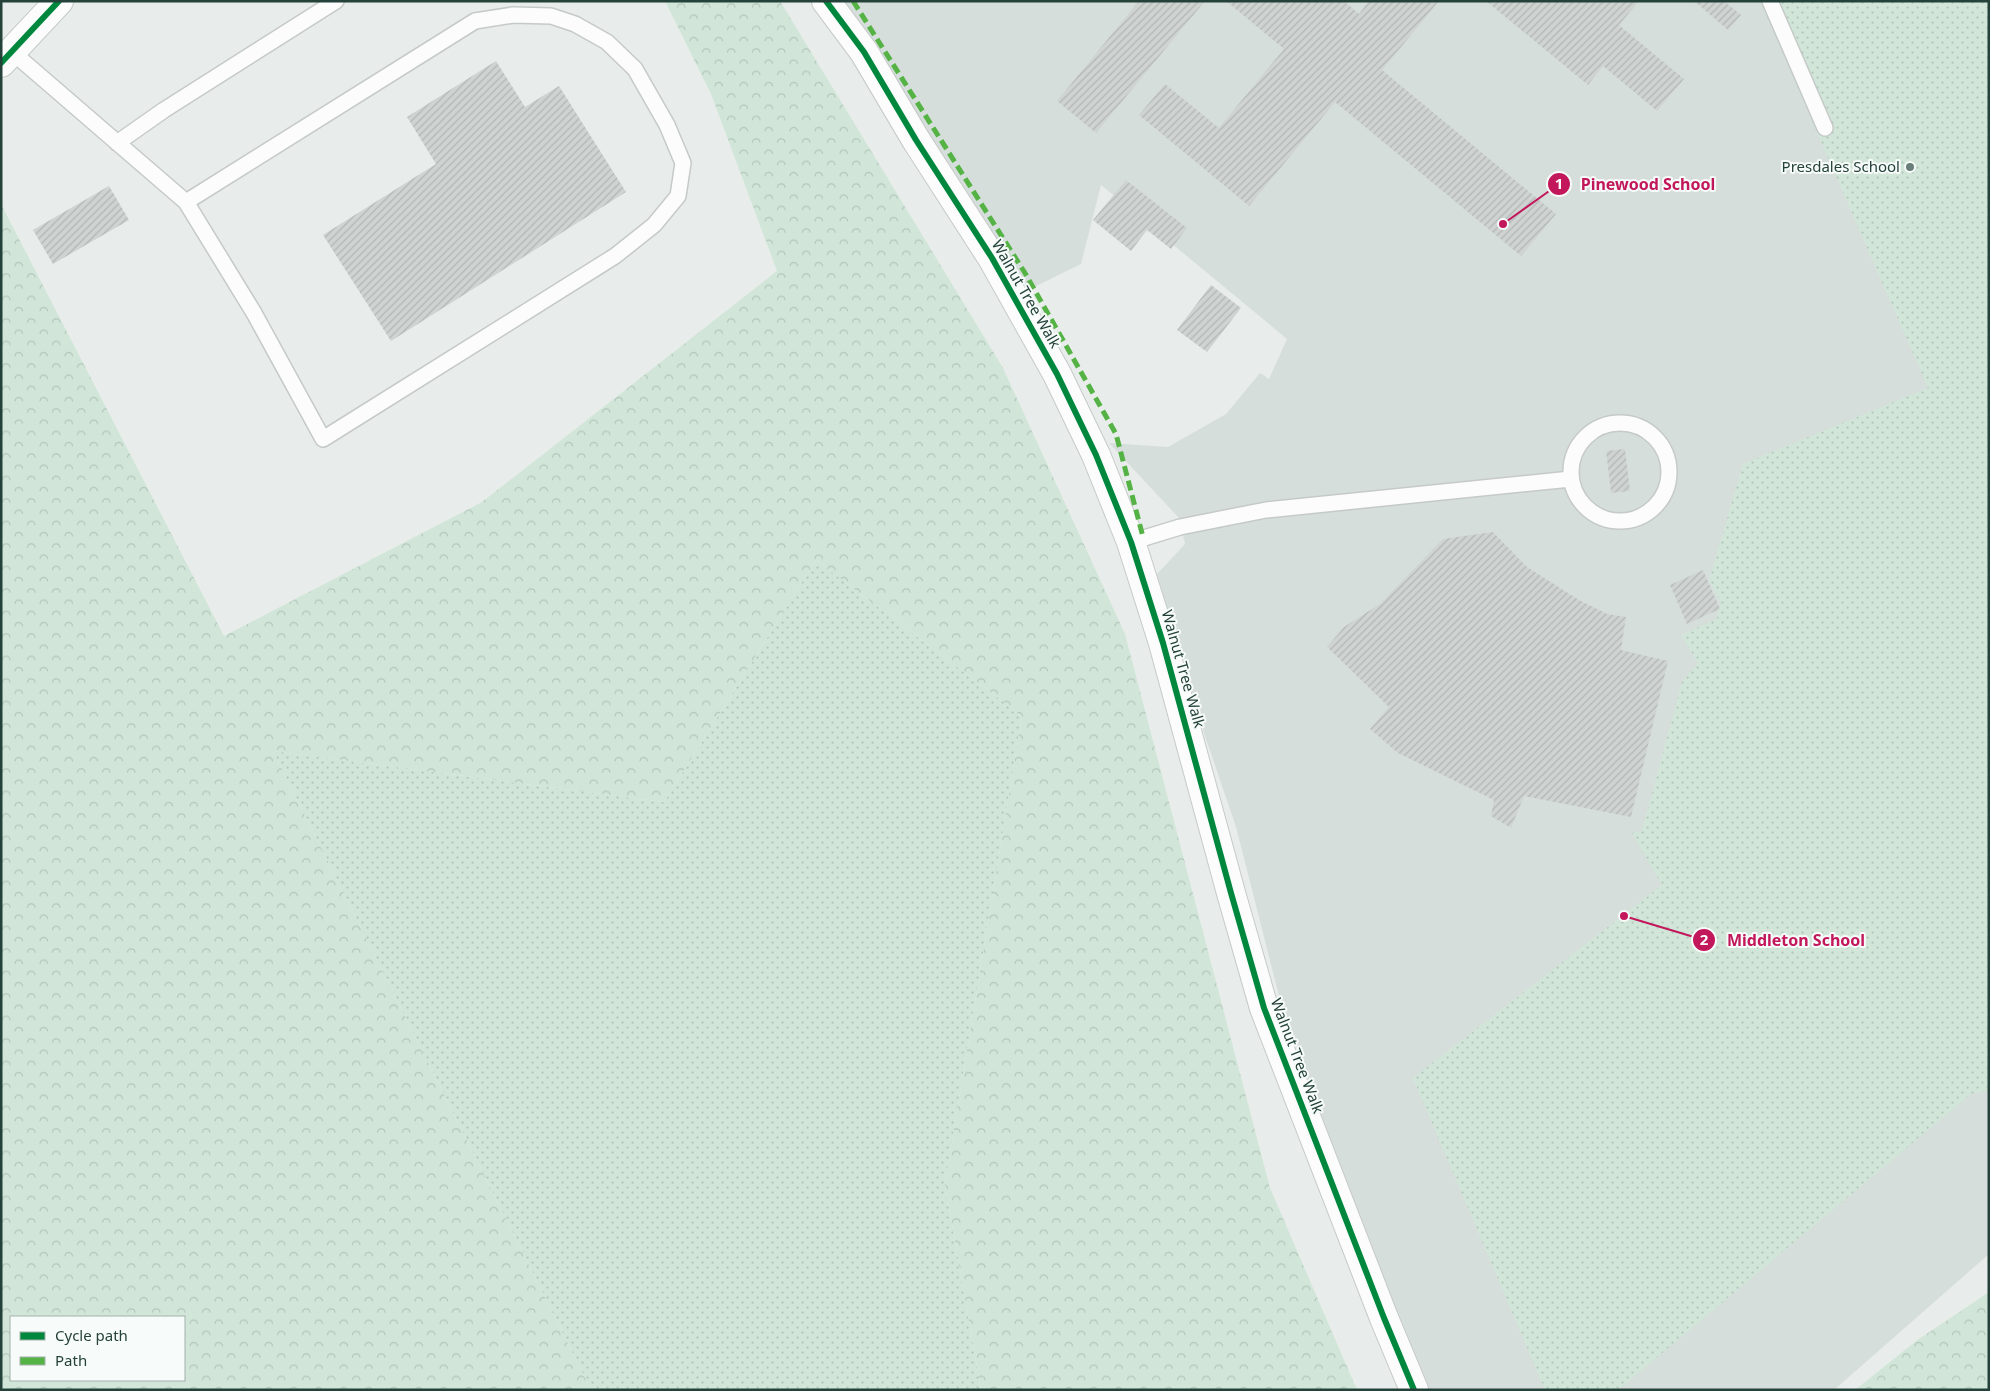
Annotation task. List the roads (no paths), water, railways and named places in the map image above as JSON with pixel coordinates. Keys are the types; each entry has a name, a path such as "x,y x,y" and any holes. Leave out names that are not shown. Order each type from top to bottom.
{"street":[{"path":"6,57 60,1"},
{"name":"Walnut Tree Walk","path":"826,1 864,52 916,140 992,258 1057,374 1096,455 1131,542 1163,643 1264,1008 1384,1318 1414,1390"}],"lane":[{"path":"117,143 164,110 336,1"},
{"path":"1770,1 1825,128"},
{"path":"6,57 117,143 186,202 254,313 323,439 615,256 654,226 678,196 683,163 667,125 635,70 606,42 575,24 551,16 513,15 475,21 186,202"},
{"path":"1621,423 1638,426 1652,435 1663,449 1668,465 1668,482 1661,498 1650,511 1635,519 1618,522 1602,518 1587,509 1576,496 1571,479 1571,462 1578,446 1589,434 1604,426 1621,423"},
{"path":"1131,542 1180,527 1266,510 1571,479"}],"place":[{"name":"Presdales School","path":"1910,167"},
{"name":"Pinewood School","path":"1503,224"},
{"name":"Middleton School","path":"1624,916"}]}
